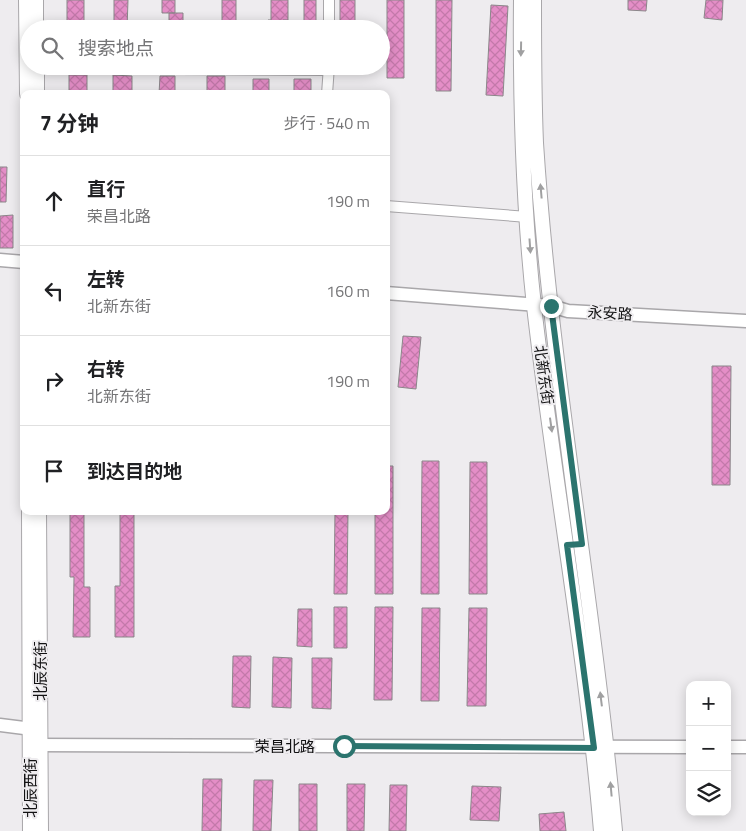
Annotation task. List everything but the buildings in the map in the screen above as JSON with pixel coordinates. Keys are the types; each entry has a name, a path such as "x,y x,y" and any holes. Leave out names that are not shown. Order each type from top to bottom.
{"main road":[{"path":"26,0 28,20"},
{"path":"36,0 36,20"},
{"name":"北新东街","path":"521,0 520,75 534,305 567,545 601,748"},
{"name":"北新东街","path":"534,0 536,143 551,306 582,544 601,748"},
{"path":"28,90 31,75"},
{"path":"33,75 36,90"},
{"name":"北辰东街","path":"29,515 35,746 41,831"},
{"name":"北辰东街","path":"35,746 40,730 39,515"},
{"name":"北辰西街","path":"30,831 35,746"},
{"path":"601,748 601,831"},
{"path":"601,748 615,831"}],"street":[{"path":"329,0 329,20"},
{"path":"327,90 328,75"},
{"path":"390,206 528,217"},
{"path":"0,260 20,262"},
{"name":"永安路","path":"390,293 551,306 568,311 746,321"},
{"path":"567,545 582,544"},
{"path":"0,725 40,730"},
{"name":"荣昌北路","path":"35,746 686,747"},
{"path":"731,747 746,747"}],"route":[{"path":"344,746 594,748 567,545 582,544 551,306"}]}
